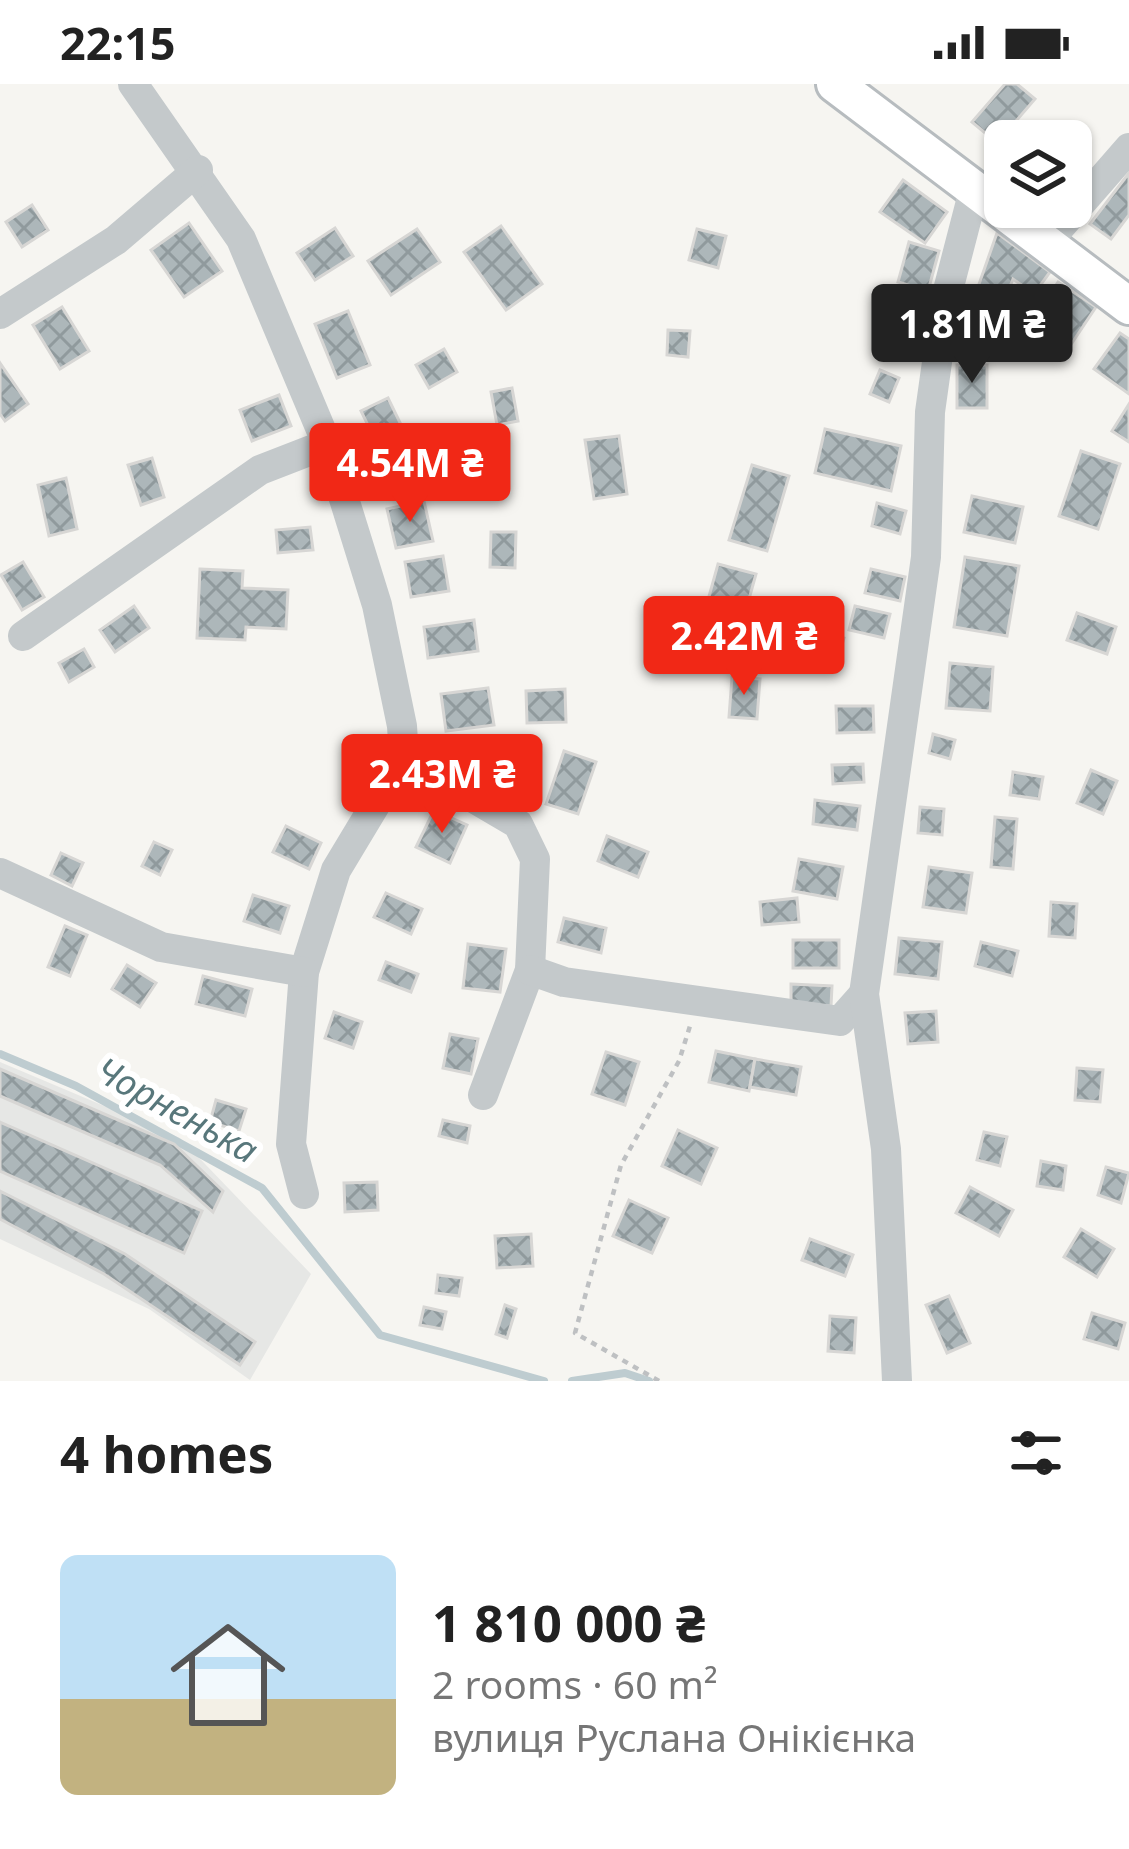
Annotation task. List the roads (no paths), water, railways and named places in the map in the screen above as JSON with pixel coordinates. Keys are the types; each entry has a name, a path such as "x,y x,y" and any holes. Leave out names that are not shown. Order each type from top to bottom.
{"main road":[{"path":"835,84 1129,306"}],"street":[{"path":"133,84 198,170 241,239 327,444 377,605 404,757 336,870 304,972 290,1144 304,1193"},
{"path":"1047,242 1129,148"},
{"path":"0,314 116,240 198,170"},
{"path":"897,1381 886,1149 865,994 926,557 930,412 946,298 974,190"},
{"path":"23,636 260,470 327,444"},
{"path":"404,757 518,824 535,859 530,970 483,1095"},
{"path":"0,873 160,947 304,972"},
{"path":"530,970 564,982 840,1022 865,994"}],"waterway":[{"name":"Чорненька","path":"0,1054 76,1086 262,1188 380,1335 544,1381"},
{"name":"Чорненька","path":"572,1381 625,1373 649,1381"}]}
